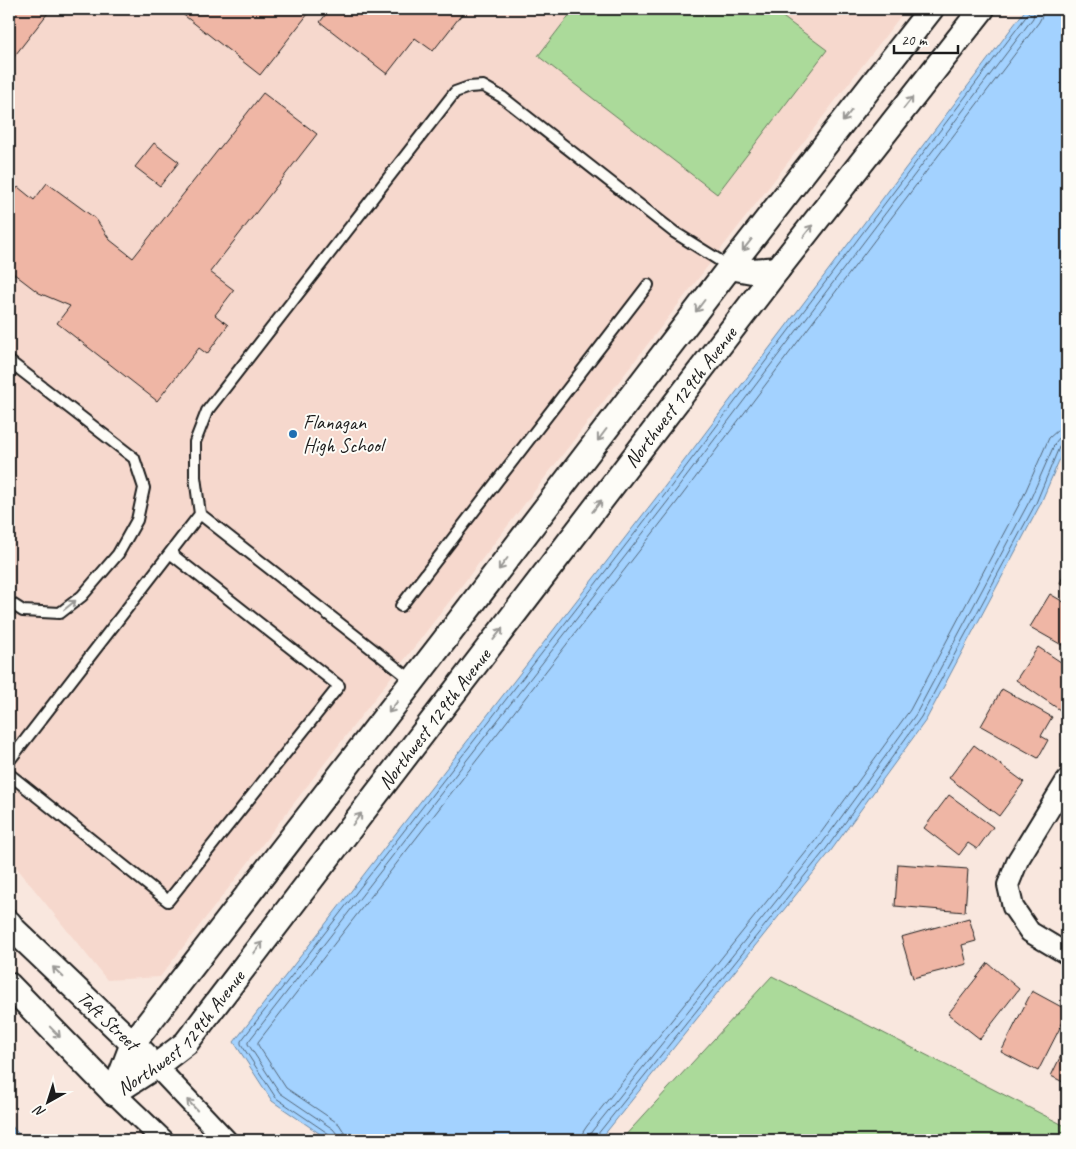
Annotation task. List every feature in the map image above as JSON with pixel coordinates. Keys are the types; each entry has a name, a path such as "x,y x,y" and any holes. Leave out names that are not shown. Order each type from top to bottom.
{"street":[{"name":"Northwest 129th Avenue","path":"114,1093 133,1043 931,9"},
{"name":"Northwest 129th Avenue","path":"114,1093 156,1066 186,1043 778,269 982,9"},
{"path":"730,267 752,271 778,269"},
{"path":"1067,780 1018,860 1008,885 1013,907 1030,932 1067,954"},
{"name":"Taft Street","path":"9,923 14,930 156,1066 226,1140"},
{"path":"9,985 114,1093 163,1140"}],"lane":[{"path":"413,681 200,514 195,477 195,442 207,411 455,92 468,87 483,86 502,97 674,232 730,267"},
{"path":"401,606 648,285"},
{"path":"9,602 23,611 60,613 82,596 118,554 139,516 144,488 134,458 11,366"},
{"path":"9,761 200,514"},
{"path":"9,774 168,901 339,686 170,553"}],"shaded area":[{"name":"Flanagan High School","path":"9,9 906,9 160,977 107,980 9,858"}],"green space":[{"path":"574,9 772,9 827,50 717,194 538,56"},
{"path":"772,976 1067,1127 1067,1140 621,1140"}],"water":[{"path":"1026,9 1067,9 1067,442 1040,505 926,720 830,852 600,1140 329,1140 272,1101 234,1042 659,494"},
{"path":"9,1123 24,1140 9,1140"}],"building":[{"path":"9,9 51,9 9,63"},
{"path":"176,9 302,9 308,14 260,75"},
{"path":"330,9 466,9 433,51 415,38 387,74 320,22"},
{"path":"263,93 317,134 210,272 234,290 215,315 228,325 207,354 199,348 157,401 57,323 70,306 39,293 9,270 9,199 18,187 34,200 47,183 96,219 110,240 133,258"},
{"path":"154,143 179,162 160,186 135,167"},
{"path":"1067,567 1067,587 1060,583"},
{"path":"1050,594 1067,604 1067,648 1030,627"},
{"path":"1038,647 1067,666 1067,705 1063,712 1016,680"},
{"path":"1002,689 1052,717 1041,736 1048,740 1038,758 981,726"},
{"path":"974,745 1024,782 999,816 949,778"},
{"path":"949,795 993,827 977,849 968,843 959,855 924,828"},
{"path":"898,864 968,869 965,912 895,906"},
{"path":"1067,891 1067,911 1060,907"},
{"path":"969,918 976,941 962,945 967,964 913,978 901,937"},
{"path":"988,963 1019,989 980,1039 948,1014"},
{"path":"1032,991 1067,1010 1067,1014 1038,1071 1001,1052"},
{"path":"1067,1043 1067,1084 1051,1076"}],"place":[{"name":"Flanagan High School","path":"293,434"}]}
